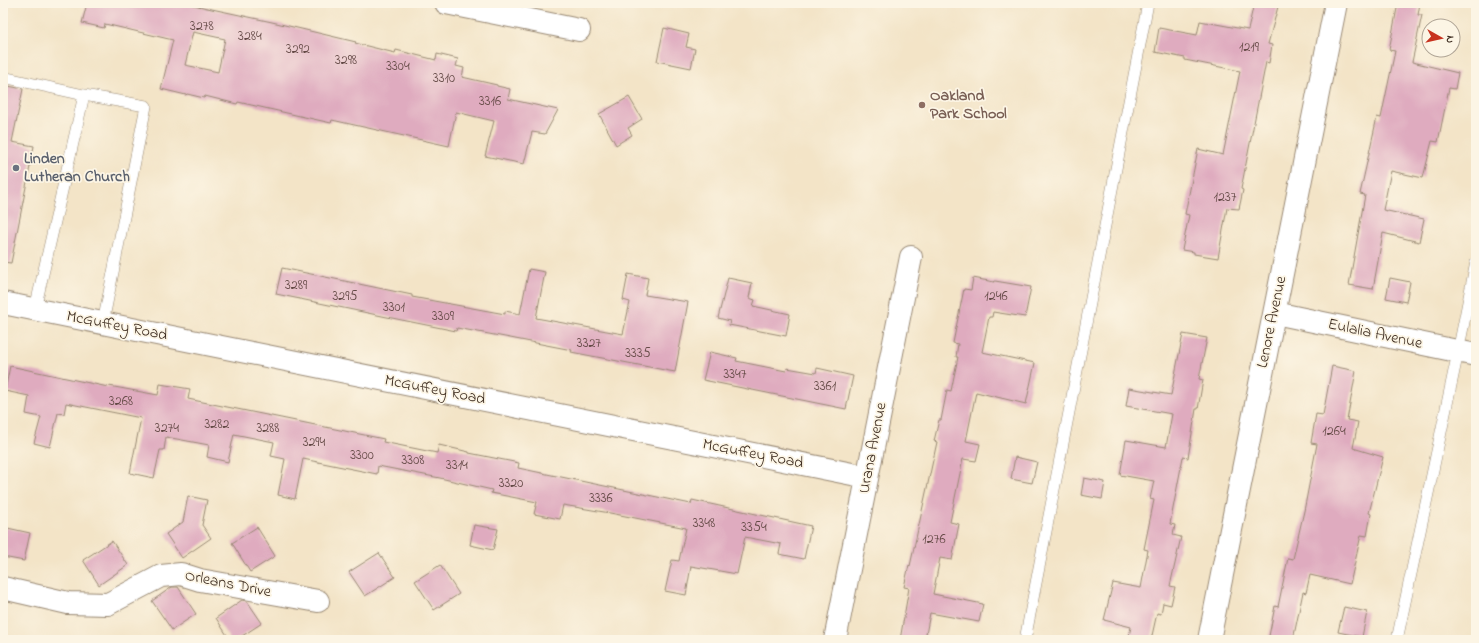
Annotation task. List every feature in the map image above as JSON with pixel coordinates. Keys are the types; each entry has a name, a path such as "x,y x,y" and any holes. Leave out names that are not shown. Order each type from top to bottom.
{"street":[{"path":"446,3 579,30"},
{"name":"Lenore Avenue","path":"1209,640 1336,3"},
{"name":"Urana Avenue","path":"835,640 911,257"},
{"name":"McGuffey Road","path":"3,303 867,477"},
{"name":"Eulalia Avenue","path":"1275,313 1467,353"},
{"name":"Orleans Drive","path":"3,588 68,603 108,604 161,576 181,574 200,580 318,601"}],"lane":[{"path":"1025,640 1148,3"},
{"path":"3,77 84,95 146,106 103,323"},
{"path":"35,309 84,95"},
{"path":"1397,640 1467,353 1476,262"}],"building":[{"path":"87,3 184,3 272,22 395,53 396,50 436,60 437,54 458,59 456,66 464,68 462,77 510,89 508,99 558,110 545,134 532,132 524,164 485,156 494,121 456,112 449,146 332,120 331,123 238,102 237,104 205,96 204,98 161,89 173,40 105,24 104,28 82,23","holes":["193,32 225,39 218,72 185,65"]},
{"path":"1254,3 1279,3 1268,44 1272,45 1269,63 1266,62 1241,189 1243,190 1239,209 1227,208 1218,258 1194,254 1194,252 1182,250 1189,215 1185,214 1198,149 1223,155 1240,71 1185,60 1185,58 1155,52 1159,28 1197,35 1200,21 1248,30"},
{"path":"1398,3 1420,3 1418,15 1422,15 1412,62 1458,73 1455,89 1449,88 1438,142 1432,141 1423,178 1391,171 1383,210 1424,219 1419,242 1383,233 1373,289 1349,285 1365,195 1360,194 1377,117 1381,118 1395,51 1389,50"},
{"path":"664,28 689,34 686,47 695,49 691,68 657,61"},
{"name":"Linden Lutheran Church","path":"3,85 23,89 12,142 34,146 11,263 3,262"},
{"path":"629,97 642,119 628,128 632,135 616,145 599,114"},
{"path":"282,268 412,295 412,297 505,314 505,311 520,314 529,269 545,272 536,318 623,334 630,302 623,300 628,274 648,278 645,295 688,302 675,372 571,352 572,350 457,328 456,331 276,294"},
{"path":"728,278 752,283 749,298 755,300 753,306 790,314 786,336 729,325 730,321 718,318"},
{"path":"973,278 1031,287 1025,317 993,312 992,317 989,317 982,352 1035,363 1026,404 976,392 966,441 980,444 976,461 963,459 950,522 959,524 952,560 940,558 933,594 983,604 979,622 930,613 925,640 900,640 909,588 904,587 937,442 934,441 939,420 941,420 947,390 951,391 958,357 956,357 958,344 953,343 957,323 964,289 971,290"},
{"path":"1390,278 1410,282 1406,302 1386,298"},
{"path":"1183,334 1207,338 1199,379 1203,380 1198,409 1196,409 1188,458 1183,457 1170,524 1175,525 1173,535 1181,537 1170,586 1175,587 1171,605 1163,603 1161,614 1157,613 1151,640 1128,640 1131,627 1104,620 1113,583 1141,588 1148,550 1144,549 1154,500 1150,499 1154,481 1120,475 1126,440 1166,447 1172,414 1126,406 1129,388 1171,395"},
{"path":"710,352 737,358 736,361 786,371 787,368 816,373 817,368 853,376 846,409 703,380"},
{"path":"10,366 108,387 158,395 160,384 190,389 188,399 384,439 383,442 437,453 439,445 469,453 519,463 518,468 691,504 692,500 811,526 804,559 779,554 781,544 745,537 737,574 691,566 686,595 665,591 672,560 679,561 686,528 563,505 560,519 534,514 537,502 491,493 492,490 378,466 377,474 303,459 295,499 278,495 285,459 271,456 274,442 234,434 228,462 207,457 209,445 166,437 164,450 160,450 154,478 130,473 141,418 66,403 64,414 58,413 50,447 34,443 41,417 26,414 29,396 5,391"},
{"path":"1332,366 1356,371 1347,420 1358,422 1353,448 1383,457 1369,513 1371,514 1367,536 1361,535 1350,584 1310,575 1306,593 1303,592 1293,640 1269,636 1275,606 1278,607 1288,558 1293,559 1317,444 1311,443 1316,414 1323,415"},
{"path":"1015,457 1037,462 1032,483 1011,479"},
{"path":"1084,478 1105,482 1102,499 1081,495"},
{"path":"188,496 207,500 202,525 211,538 182,558 166,534 183,522"},
{"path":"474,525 498,529 493,550 470,545"},
{"path":"3,527 30,533 24,561 3,557"},
{"path":"257,527 275,556 250,572 232,543"},
{"path":"112,541 128,565 99,585 83,560"},
{"path":"379,553 395,577 365,596 349,572"},
{"path":"440,565 459,594 434,610 415,581"},
{"path":"172,587 178,587 196,614 172,630 152,601"},
{"path":"242,600 247,601 262,623 236,640 230,640 216,618"},
{"path":"1344,607 1367,612 1362,637 1338,632"}],"place":[{"name":"Oakland Park School","path":"922,105"},
{"name":"Linden Lutheran Church","path":"16,168"}]}
